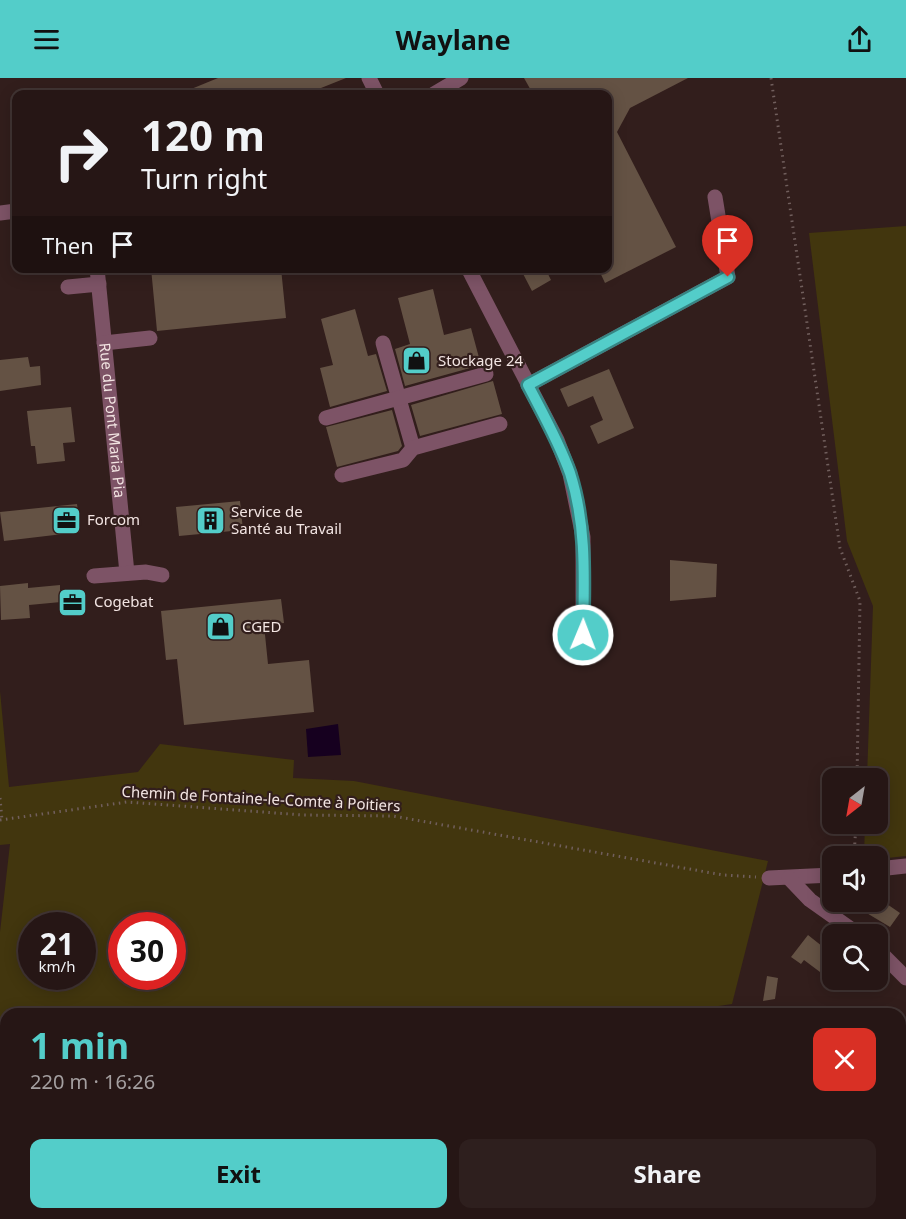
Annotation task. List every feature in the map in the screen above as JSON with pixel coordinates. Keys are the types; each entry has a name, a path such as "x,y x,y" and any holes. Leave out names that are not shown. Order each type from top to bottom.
{"street":[{"path":"441,90 461,78"},
{"path":"528,385 728,277 715,197"},
{"name":"Rue du Pont Maria Pia","path":"98,273 127,573"},
{"path":"471,273 557,440 570,474 578,508 584,566 583,635"},
{"path":"68,287 99,284"},
{"path":"104,343 150,338"},
{"path":"383,344 413,448"},
{"path":"326,418 486,374"},
{"path":"342,476 403,459 413,448 500,424"},
{"path":"101,575 146,572 162,575"},
{"path":"888,869 906,866"},
{"path":"769,878 822,876"},
{"path":"789,878 810,900 844,924"},
{"path":"888,960 906,978"}],"path":[{"path":"771,78 840,548 860,601 858,768"},
{"path":"0,798 1,820"},
{"name":"Chemin de Fontaine-le-Comte à Poitiers","path":"1,820 127,802 303,815 393,816 723,875 769,878"}],"shaded area":[{"path":"906,226 906,856 888,858 888,846 864,846 865,834 888,834 888,768 867,768 873,606 847,541 809,233"},
{"path":"0,691 9,787 138,772 160,744 294,760 293,778 354,781 768,861 732,1004 705,1008 0,1008 0,932 10,844 0,845"},
{"path":"338,724 341,755 308,757 306,729"}],"building":[{"path":"218,78 346,78 316,90 189,90"},
{"path":"524,78 688,78 630,108 617,132 676,247 605,283 600,273 612,273 612,90 531,90"},
{"path":"151,273 282,273 286,318 157,331"},
{"path":"523,273 548,273 551,280 532,291"},
{"path":"433,289 444,335 471,328 481,365 405,386 395,349 410,344 398,298"},
{"path":"355,309 368,356 376,354 387,391 330,407 320,368 333,365 321,319"},
{"path":"28,357 30,367 40,366 41,385 0,391 0,360"},
{"path":"609,369 634,428 598,444 590,426 603,420 593,396 568,407 560,389"},
{"path":"493,381 502,414 420,436 411,405"},
{"path":"71,407 75,442 63,443 65,461 37,464 35,446 31,446 27,411"},
{"path":"392,410 402,446 398,451 337,467 326,427"},
{"name":"Service de Santé au Travail","path":"240,501 243,530 179,536 176,507"},
{"path":"77,504 80,532 4,541 0,512"},
{"path":"670,560 717,564 716,597 670,601"},
{"path":"28,583 28,588 60,585 60,594 82,591 84,610 62,612 61,602 29,605 30,618 1,620 0,586"},
{"path":"281,599 284,623 264,625 268,664 309,660 314,712 184,725 177,659 166,660 161,611"},
{"path":"888,905 900,913 890,927 865,912 888,912"},
{"path":"808,935 822,946 822,974 804,960 801,964 791,957"},
{"path":"767,976 778,978 775,999 763,1001"}],"place":[{"name":"Stockage 24","path":"417,361"},
{"name":"Forcom","path":"66,520"},
{"name":"Service de Santé au Travail","path":"210,521"},
{"name":"Cogebat","path":"73,602"},
{"name":"CGED","path":"221,627"}],"route":[{"path":"583,635 583,537 578,508 570,474 557,440 528,385 728,277"}]}
